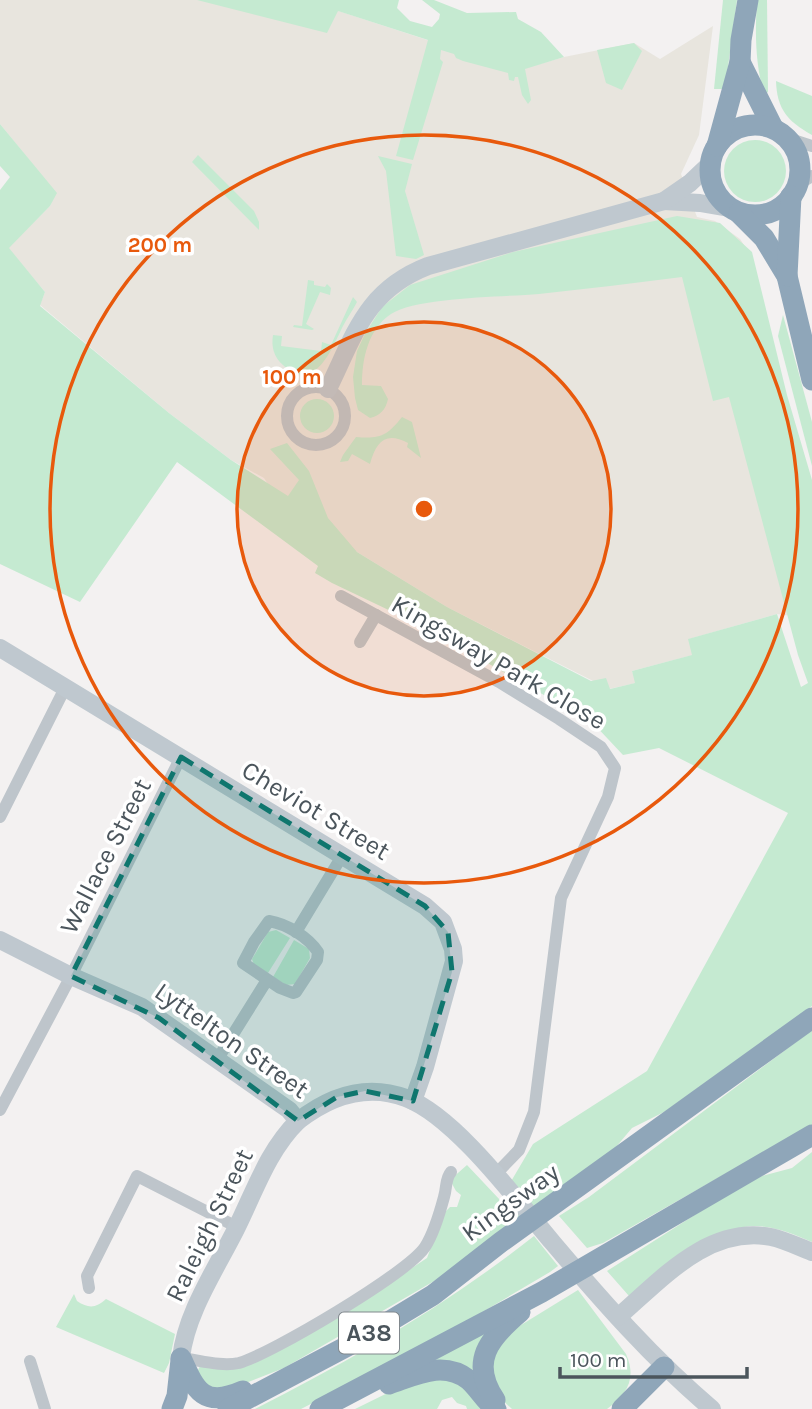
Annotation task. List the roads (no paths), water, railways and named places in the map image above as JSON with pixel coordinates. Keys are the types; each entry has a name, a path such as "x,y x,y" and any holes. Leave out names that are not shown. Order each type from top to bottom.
{"highway":[{"path":"748,0 740,62 713,155 712,184 721,200 764,237 787,276 812,380"},
{"path":"740,62 780,133 798,156 800,164 800,186 787,276"},
{"path":"713,155 737,130 748,127 780,133"},
{"path":"734,211 752,215 766,213 779,208 800,186"},
{"name":"Kingsway","path":"228,1409 318,1362 433,1295 501,1242 812,1018"},
{"name":"A38","path":"324,1407 544,1291 812,1135"},
{"path":"498,1409 483,1374 486,1352 502,1327 544,1291"},
{"path":"181,1358 200,1392 218,1399 318,1362"},
{"path":"172,1409 177,1396 181,1358"},
{"path":"622,1409 664,1367"},
{"path":"324,1407 424,1371 443,1369 460,1374 471,1382 498,1409"}],"street":[{"path":"780,133 812,146"},
{"path":"664,201 690,183 713,155"},
{"path":"328,389 365,313 384,292 403,277 428,266 664,201 700,203 734,211"},
{"path":"315,387 328,389 336,394 345,409 341,431 337,437 325,444 304,443 290,430 288,407 293,397 303,390 315,387"},
{"name":"Kingsway Park Close","path":"341,596 499,682 592,739 615,768 608,797 561,898 532,1120 519,1150 495,1175"},
{"path":"360,642 376,615"},
{"name":"Cheviot Street","path":"0,648 425,906 443,922 453,949 452,972 413,1101"},
{"path":"0,817 4,798 65,688"},
{"name":"Wallace Street","path":"2,1103 71,976 181,757"},
{"path":"296,932 342,856"},
{"path":"269,921 296,932 318,952 317,960 296,992 288,992 267,980 243,963 269,921"},
{"name":"Lyttelton Street","path":"0,940 71,976 142,1007 289,1110 298,1121 320,1105 351,1093 389,1093 413,1101 450,1126 664,1367 712,1409"},
{"path":"218,1060 267,980"},
{"name":"Raleigh Street","path":"181,1358 193,1317 237,1227 280,1143 298,1121"},
{"name":"Kingsway","path":"181,1358 228,1364 246,1360 296,1336 396,1273 426,1247 451,1198 447,1177 451,1172"},
{"path":"89,1288 86,1276 136,1177 237,1227"},
{"path":"618,1317 689,1257 721,1240 743,1236 771,1237 812,1252"},
{"path":"30,1361 45,1409"},
{"path":"37,1384 51,1379"}]}
